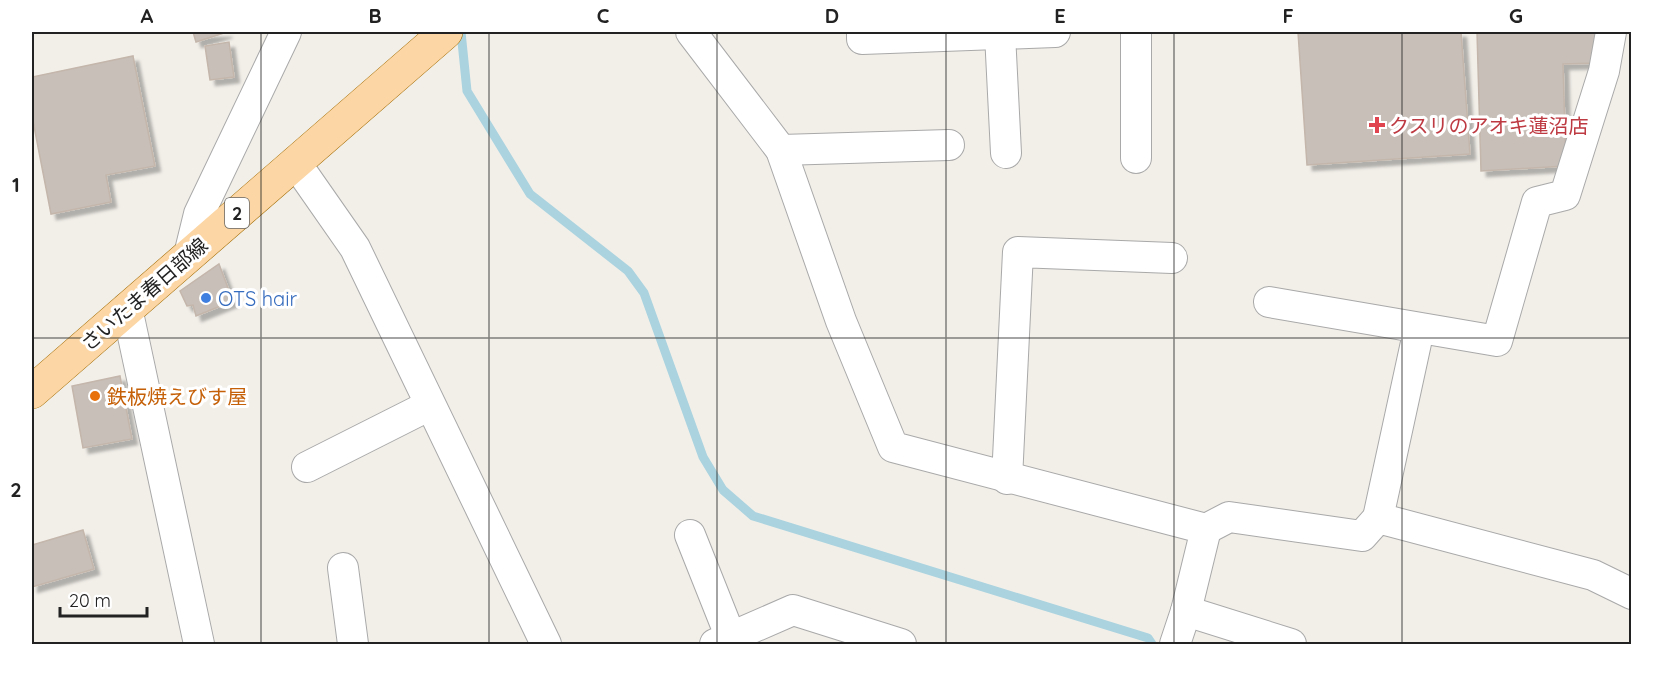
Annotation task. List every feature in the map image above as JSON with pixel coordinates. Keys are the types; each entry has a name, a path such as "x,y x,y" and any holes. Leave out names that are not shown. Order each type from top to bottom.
{"main road":[{"name":"さいたま春日部線","path":"32,392 445,33"}],"street":[{"path":"189,255 199,214 286,32"},
{"path":"691,32 781,150 841,321 893,447 1206,530 1229,517 1362,536 1378,518 1419,328"},
{"path":"862,32 862,39 1055,32"},
{"path":"1136,32 1136,158"},
{"path":"1269,302 1497,340 1537,202 1565,195 1604,71 1611,32"},
{"path":"1000,34 1006,153"},
{"path":"781,150 949,145"},
{"path":"295,162 355,248 546,645"},
{"path":"1007,479 1018,252 1172,258"},
{"path":"127,308 199,645"},
{"path":"307,467 430,405"},
{"path":"1378,518 1593,574 1632,594"},
{"path":"1175,645 1206,530"},
{"path":"690,535 723,641 793,610 901,644"},
{"path":"343,568 353,645"},
{"path":"1186,611 1291,645"}],"building":[{"path":"193,32 227,32 196,42"},
{"path":"1298,32 1461,32 1470,154 1307,165"},
{"path":"1477,32 1603,32 1599,63 1563,64 1566,166 1481,171"},
{"path":"229,42 234,77 210,80 205,46"},
{"path":"133,56 155,166 106,175 111,202 51,214 32,116 32,77"},
{"path":"219,264 233,301 196,316 193,305 187,306 180,291"},
{"path":"120,376 132,439 83,448 72,386"},
{"path":"83,530 94,569 32,587 32,545"}],"waterway":[{"path":"461,32 467,91 530,194 628,271 644,293 703,457 723,490 753,516 1148,638 1152,644"}],"place":[{"name":"クスリのアオキ蓮沼店","path":"1377,125"},
{"name":"OTS hair","path":"206,298"},
{"name":"鉄板焼えびす屋","path":"95,396"}]}
